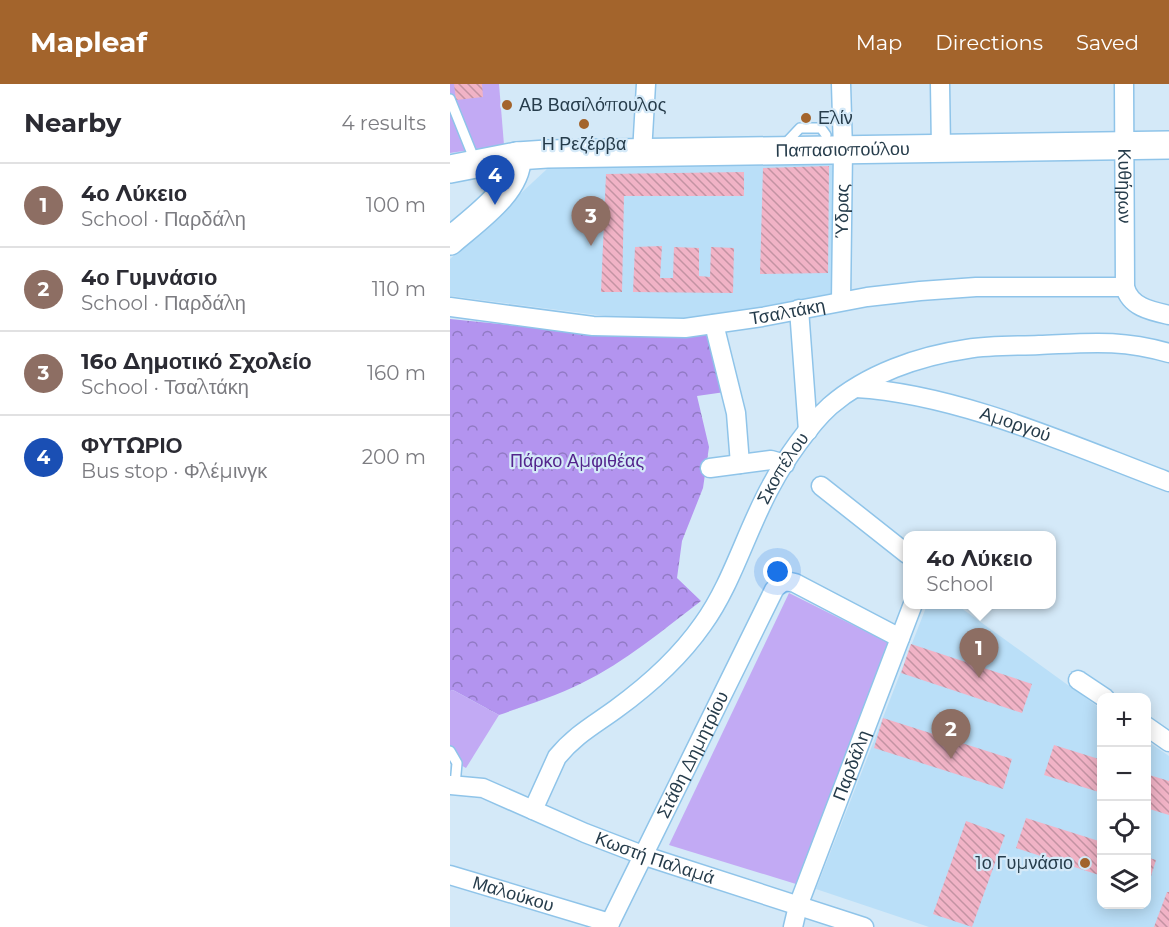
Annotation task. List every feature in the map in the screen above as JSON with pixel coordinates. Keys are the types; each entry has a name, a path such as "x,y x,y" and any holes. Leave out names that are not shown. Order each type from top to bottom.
{"main road":[{"name":"Παπασιοπούλου","path":"450,169 517,156 778,151 835,142 941,149 1169,145"},
{"path":"450,241 504,191 515,173 517,156"}],"street":[{"path":"642,153 646,84"},
{"name":"Ύδρας","path":"841,84 835,142 841,301"},
{"path":"940,84 941,149"},
{"name":"Κυθήρων","path":"1124,84 1125,286"},
{"path":"1125,286 1129,297 1136,304 1169,315"},
{"name":"Τσαλτάκη","path":"450,307 593,326 685,328 762,317 841,301 952,288 1125,286"},
{"path":"798,309 808,431"},
{"path":"714,324 734,405 740,464"},
{"name":"Σκοπέλου","path":"533,810 557,757 562,751 586,728 639,692 689,643 705,622 771,486 785,464 808,431 830,406 856,387 916,360 968,348 1107,342 1148,347 1169,353"},
{"name":"Αμοργού","path":"856,387 916,396 976,412 1169,482"},
{"path":"710,468 771,460 785,464"},
{"path":"821,486 903,551"},
{"name":"Στάθη Δημητρίου","path":"609,925 645,856 774,590 780,583 784,581 795,583 900,638"},
{"name":"Παρδάλη","path":"793,927 798,906 911,609"},
{"path":"1078,680 1098,693"},
{"path":"1151,729 1169,742"},
{"name":"Κωστή Παλαμά","path":"452,788 483,788 645,856 864,927"},
{"name":"Μαλούκου","path":"450,875 609,925"}],"lane":[{"path":"450,99 476,163"},
{"path":"450,751 457,763 458,772 452,788"}],"shaded area":[{"path":"450,84 499,84 504,145 450,153"},
{"path":"835,164 835,293 765,308 692,319 605,316 450,296 450,259 547,169"},
{"path":"789,593 889,643 796,884 669,845"},
{"path":"925,609 963,609 1097,706 1097,909 1151,909 1151,744 1169,756 1169,927 929,927 816,889"},
{"path":"453,690 499,715 466,768 450,759 450,691"}],"green space":[{"name":"Πάρκο Αμφιθέας","path":"450,319 598,334 709,329 725,392 697,396 709,447 703,488 682,541 677,578 701,601 643,645 598,675 562,692 499,715 453,690 450,691"}],"building":[{"path":"454,84 482,84 483,97 456,100"},
{"path":"829,166 828,273 760,274 763,168"},
{"path":"744,172 744,196 624,196 622,292 601,292 606,174"},
{"path":"662,246 660,278 673,278 674,247 699,248 699,276 710,277 711,247 734,248 733,293 633,292 635,247"},
{"path":"911,644 1032,684 1022,713 901,673"},
{"path":"883,718 1012,759 1003,789 874,748"},
{"path":"1054,745 1097,758 1097,791 1044,775"},
{"path":"1151,776 1169,781 1169,815 1151,810"},
{"path":"1026,818 1097,840 1097,874 1016,848"},
{"path":"966,821 1005,835 972,927 933,914"},
{"path":"1151,858 1156,860 1151,876"},
{"path":"1167,892 1169,892 1169,927 1154,927"}],"place":[{"name":"ΑΒ Βασιλόπουλος","path":"507,105"},
{"name":"Ελίν","path":"806,118"},
{"name":"Η Ρεζέρβα","path":"584,124"},
{"name":"ΦΥΤΩΡΙΟ","path":"495,205"},
{"name":"16ο Δημοτικό Σχολείο","path":"591,246"},
{"name":"4ο Λύκειο","path":"979,678"},
{"name":"4ο Γυμνάσιο","path":"951,759"},
{"name":"1ο Γυμνάσιο","path":"1085,863"}]}
